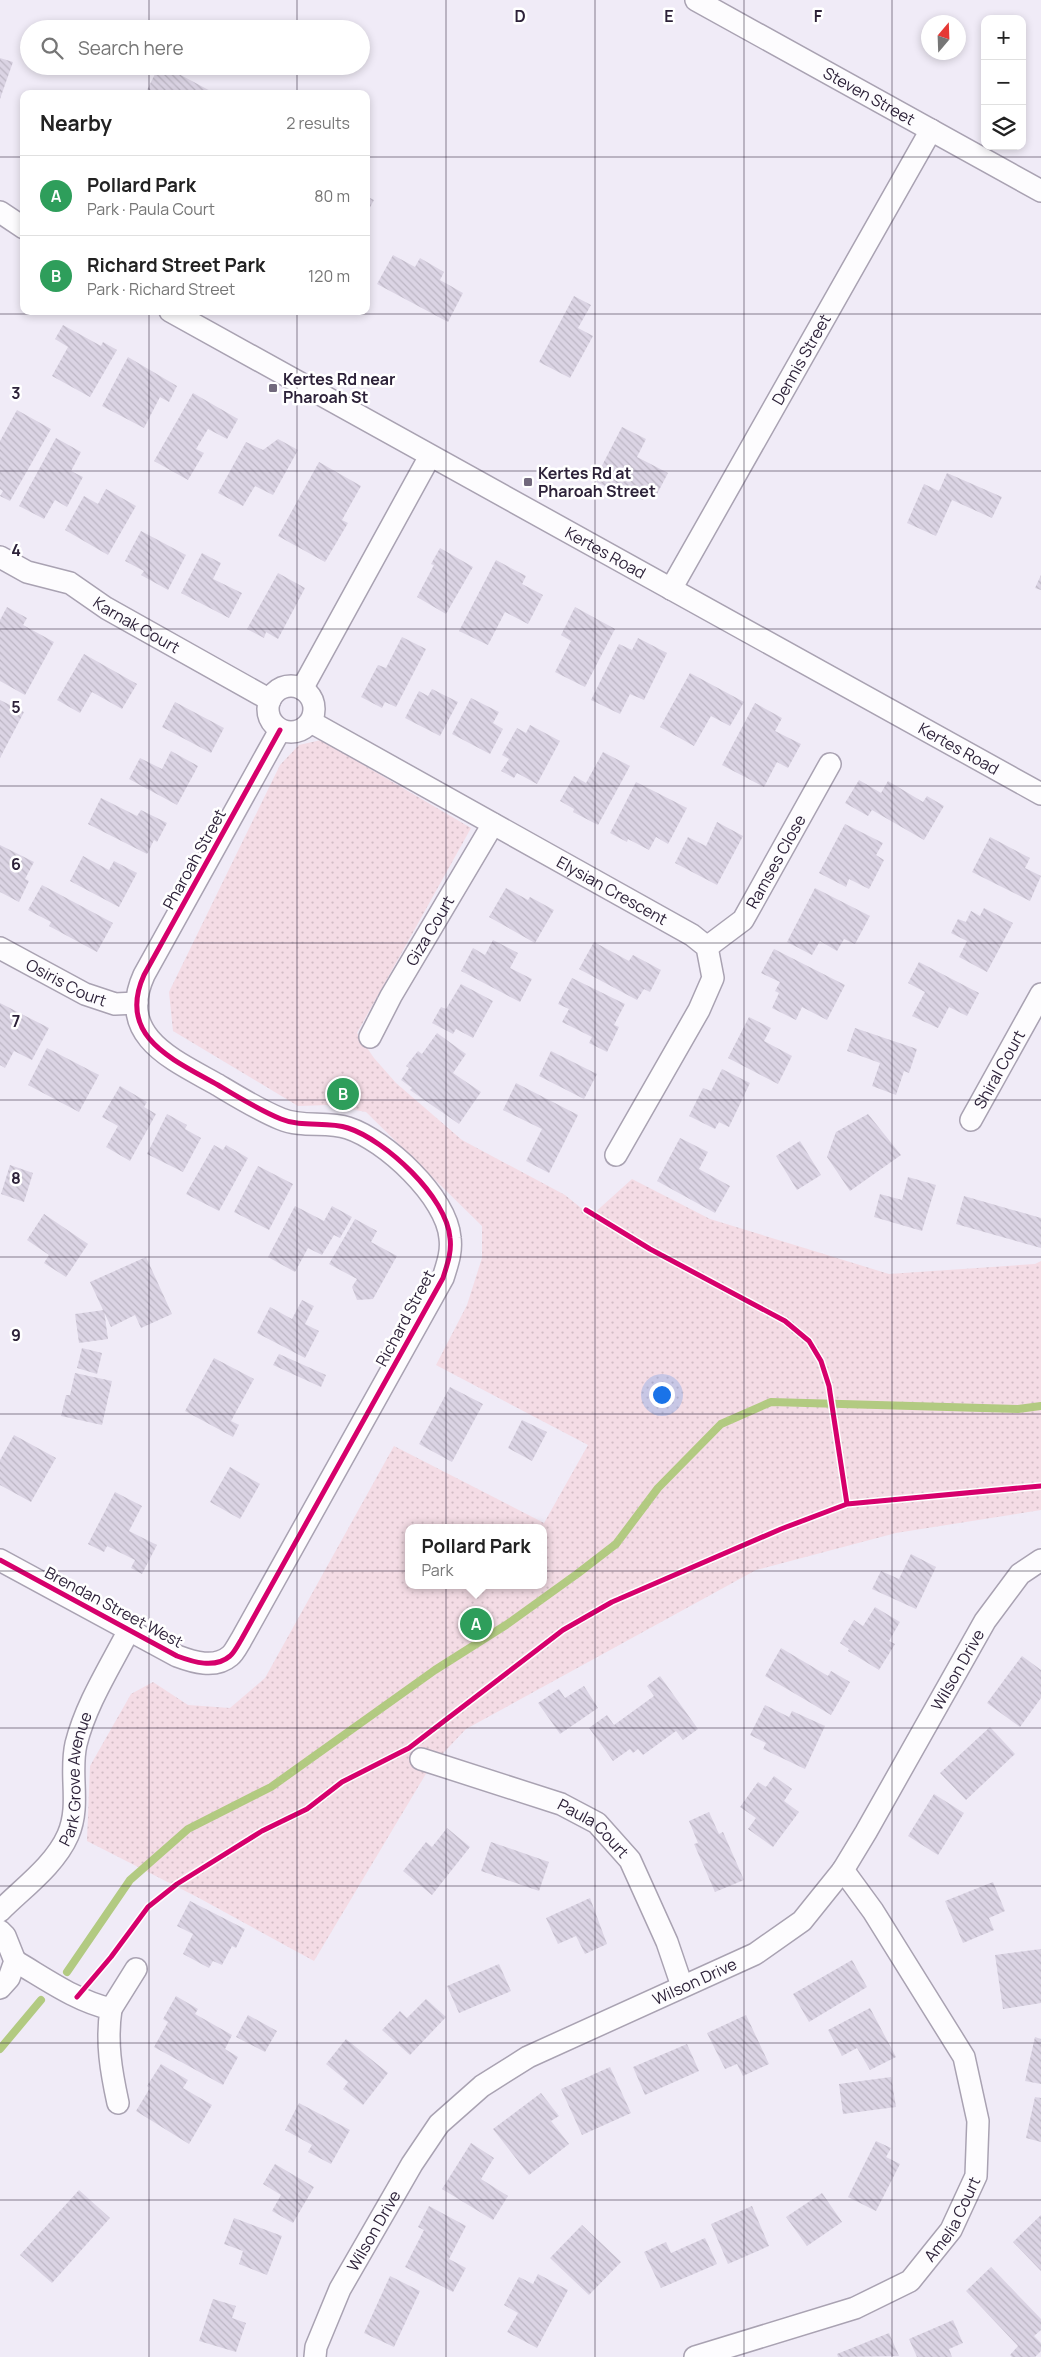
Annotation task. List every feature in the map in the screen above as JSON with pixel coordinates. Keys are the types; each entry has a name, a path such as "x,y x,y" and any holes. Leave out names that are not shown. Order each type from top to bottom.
{"street":[{"name":"Steven Street","path":"696,0 1041,191"},
{"name":"Dennis Street","path":"671,589 931,130"},
{"path":"0,212 20,225"},
{"path":"0,227 20,232"},
{"name":"Kertes Road","path":"177,315 1041,794"},
{"path":"302,689 430,456"},
{"name":"Karnak Court","path":"0,557 27,572 70,583 106,608 270,700"},
{"path":"284,688 302,689 314,703 311,722 306,727 294,732 280,730 269,717 270,700 278,690 284,688"},
{"name":"Elysian Crescent","path":"311,722 692,935 708,947"},
{"name":"Pharoah Street","path":"137,1003 137,990 144,974 280,730"},
{"name":"Ramses Close","path":"708,947 743,920 830,764"},
{"name":"Giza Court","path":"370,1037 391,996 493,824"},
{"path":"616,1155 699,1010 713,978 708,947"},
{"name":"Osiris Court","path":"0,948 85,994 115,1004 137,1003"},
{"name":"Shiral Court","path":"971,1120 1041,994"},
{"name":"Richard Street","path":"137,1003 140,1020 149,1040 163,1054 283,1120 346,1127 359,1132 373,1141 428,1188 440,1206 450,1237 450,1256 439,1284 241,1640 230,1656 220,1662"},
{"name":"Brendan Street West","path":"0,1560 177,1656 192,1662 207,1664 220,1662"},
{"name":"Wilson Drive","path":"315,2357 316,2347 340,2289 412,2164 439,2124 482,2086 528,2057 755,1954 802,1921 843,1870 984,1621 1020,1574 1041,1560"},
{"name":"Park Grove Avenue","path":"0,1912 58,1853 68,1835 75,1815 76,1746 84,1718 129,1630"},
{"name":"Paula Court","path":"421,1759 561,1804 597,1823 630,1860 668,1942 682,1986"},
{"name":"Amelia Court","path":"695,2357 855,2308 910,2281 950,2230 976,2176 978,2121 964,2057 873,1911 843,1870"},
{"path":"0,1931 5,1936 15,1961 84,2001 111,2009"},
{"path":"0,1988 9,1978 15,1961"},
{"path":"118,2103 110,2065 108,2029 111,2009 136,1969"}],"shaded area":[{"path":"321,740 471,828 357,1033 374,1058 396,1083 462,1140 565,1195 591,1216 632,1179 710,1219 889,1274 1035,1264 1041,1261 1041,1510 896,1533 756,1570 466,1729 430,1767 314,1961 199,1898 87,1841 90,1766 131,1694 153,1682 188,1705 230,1708 265,1678 394,1446 544,1523 588,1445 436,1365 467,1305 482,1258 482,1226 366,1112 327,1105 298,1106 173,1031 169,992 280,765 299,745"}],"building":[{"path":"0,58 13,62 0,99"},
{"path":"154,75 181,75 209,90 147,90"},
{"path":"370,198 374,200 370,208"},
{"path":"393,255 415,267 420,258 444,272 440,280 463,293 448,322 377,284"},
{"path":"574,296 591,305 578,328 593,336 570,378 539,362"},
{"path":"63,325 101,346 103,342 117,350 90,397 52,376 68,347 55,339"},
{"path":"128,357 177,386 169,402 160,397 144,428 102,406"},
{"path":"193,393 238,419 227,439 208,429 196,449 204,453 188,480 154,461"},
{"path":"17,410 51,429 10,501 0,496 3,491 0,489 0,441"},
{"path":"622,427 646,439 637,457 668,473 656,496 648,492 643,500 624,490 622,494 594,481"},
{"path":"56,438 81,452 71,471 83,477 67,507 55,500 44,519 19,506"},
{"path":"278,439 298,450 273,495 255,486 243,506 218,493 246,442 263,450"},
{"path":"319,462 361,486 342,520 348,523 325,562 278,536"},
{"path":"947,473 1002,497 992,518 952,500 936,536 907,523 924,484 939,491"},
{"path":"106,489 136,506 108,555 65,530 84,496 98,504"},
{"path":"141,531 186,555 168,590 141,575 144,571 125,561"},
{"path":"440,548 473,567 446,614 417,597 434,565 431,564"},
{"path":"202,553 221,563 213,579 242,593 229,618 181,593"},
{"path":"496,560 526,576 522,584 543,595 528,624 505,612 488,645 459,631"},
{"path":"278,573 305,588 278,639 266,632 264,638 247,629"},
{"path":"1041,575 1041,590 1035,588"},
{"path":"7,607 27,618 23,625 54,642 25,695 0,681 0,620"},
{"path":"575,607 615,629 585,687 555,672 571,641 561,635"},
{"path":"402,637 426,649 396,707 385,702 382,708 361,697 378,665 386,668"},
{"path":"638,638 667,653 644,700 630,694 620,714 591,700 619,644 632,650"},
{"path":"84,654 137,684 122,709 92,692 80,713 57,700"},
{"path":"690,673 744,702 730,726 711,716 694,746 660,727"},
{"path":"432,689 458,702 440,736 405,718 419,691 428,696"},
{"path":"471,698 499,712 493,723 503,729 490,754 452,734"},
{"path":"0,700 24,712 0,758"},
{"path":"175,702 224,728 211,753 162,727"},
{"path":"755,703 782,718 775,731 801,744 788,768 777,762 764,787 722,765"},
{"path":"530,725 560,741 537,784 517,773 514,778 501,771 509,759 502,755 517,728 526,733"},
{"path":"171,751 198,766 177,805 129,779 140,758 162,769"},
{"path":"603,752 630,766 598,825 573,812 574,809 560,801 574,776 586,783"},
{"path":"859,780 881,793 888,781 923,802 927,796 944,806 924,840 872,810 868,816 845,803"},
{"path":"636,782 687,808 668,844 656,837 649,850 628,839 627,842 610,833"},
{"path":"101,798 137,816 141,810 167,823 157,842 154,840 147,854 88,824"},
{"path":"717,822 743,836 717,885 675,863 688,837 706,846"},
{"path":"845,824 883,843 876,855 884,860 869,889 849,879 846,887 819,873"},
{"path":"990,837 1030,858 1025,868 1041,876 1030,901 972,872"},
{"path":"0,845 34,862 25,879 29,881 19,902 0,892"},
{"path":"83,856 109,870 114,861 137,873 119,907 70,881"},
{"path":"42,885 113,923 97,952 49,926 51,922 28,910"},
{"path":"506,888 528,900 530,897 554,910 535,943 489,917"},
{"path":"815,888 870,916 855,944 844,939 837,951 820,941 812,955 787,942"},
{"path":"984,908 1013,923 987,972 959,957 967,941 951,933 958,919 966,922 971,911 980,916"},
{"path":"493,940 518,953 510,968 532,979 520,1002 461,971 473,948 485,955"},
{"path":"594,942 629,961 633,955 661,970 650,992 644,989 637,1000 579,969"},
{"path":"774,949 845,985 827,1020 802,1007 796,1020 772,1008 779,993 775,991 780,982 761,973"},
{"path":"919,962 979,993 967,1016 949,1007 938,1028 912,1016 925,992 908,983"},
{"path":"572,978 625,1004 614,1025 619,1027 607,1052 589,1043 592,1037 562,1022 569,1009 558,1004"},
{"path":"461,984 493,1001 473,1038 456,1029 453,1034 432,1023 441,1007 446,1009"},
{"path":"0,1003 49,1028 32,1060 14,1051 5,1068 0,1065"},
{"path":"749,1017 771,1028 764,1041 792,1056 778,1084 728,1058"},
{"path":"855,1028 917,1049 909,1073 904,1071 896,1095 872,1086 880,1063 847,1051"},
{"path":"437,1033 466,1054 453,1073 481,1092 459,1124 410,1090 412,1088 401,1080 409,1068 406,1066 418,1051 422,1054"},
{"path":"47,1048 99,1075 79,1112 28,1085"},
{"path":"551,1051 597,1074 584,1099 539,1076"},
{"path":"722,1069 750,1083 729,1127 719,1122 715,1129 689,1116 703,1088 711,1091"},
{"path":"516,1083 578,1115 549,1173 526,1161 542,1129 503,1110"},
{"path":"120,1086 147,1102 144,1107 156,1114 130,1161 106,1147 118,1126 102,1117"},
{"path":"167,1114 187,1125 185,1129 201,1138 183,1172 147,1154"},
{"path":"868,1114 901,1155 850,1191 827,1157 836,1132"},
{"path":"680,1138 708,1152 699,1169 730,1186 715,1213 657,1181"},
{"path":"800,1141 821,1175 797,1190 776,1156"},
{"path":"214,1145 223,1150 226,1145 248,1158 219,1211 186,1194"},
{"path":"10,1165 33,1173 24,1202 1,1194"},
{"path":"258,1166 293,1184 269,1230 234,1212"},
{"path":"908,1177 936,1185 922,1231 874,1217 880,1194 902,1200"},
{"path":"964,1196 1041,1218 1041,1248 956,1224"},
{"path":"295,1206 324,1221 332,1206 352,1217 340,1238 334,1235 322,1255 308,1248 295,1272 268,1257"},
{"path":"44,1214 88,1244 66,1277 44,1263 49,1255 27,1240"},
{"path":"355,1219 377,1231 371,1242 397,1256 373,1299 357,1300 352,1287 357,1279 329,1264"},
{"path":"146,1257 172,1314 141,1328 135,1315 111,1327 90,1282"},
{"path":"302,1300 314,1306 305,1324 319,1331 305,1358 257,1333 270,1307 292,1319"},
{"path":"104,1310 108,1339 79,1343 75,1314"},
{"path":"82,1348 102,1353 97,1374 77,1368"},
{"path":"279,1354 326,1375 321,1387 273,1365"},
{"path":"214,1358 254,1379 231,1421 239,1425 233,1437 185,1411"},
{"path":"75,1373 112,1381 102,1425 61,1416 66,1395 70,1395"},
{"path":"450,1387 483,1404 452,1462 419,1444"},
{"path":"522,1420 547,1432 532,1461 508,1448"},
{"path":"14,1435 56,1458 31,1502 0,1485 0,1460"},
{"path":"230,1467 260,1484 240,1519 210,1502"},
{"path":"115,1492 142,1506 129,1531 157,1545 142,1574 131,1568 135,1560 107,1546 104,1552 88,1544"},
{"path":"911,1554 936,1567 916,1609 872,1589 881,1571 899,1579"},
{"path":"875,1607 900,1622 889,1641 895,1644 879,1670 848,1651 849,1649 840,1643 854,1620 863,1626"},
{"path":"781,1648 828,1676 831,1671 850,1682 831,1715 765,1676"},
{"path":"1022,1656 1041,1670 1041,1698 1020,1727 987,1703"},
{"path":"660,1676 698,1729 683,1740 676,1731 643,1755 638,1749 633,1753 630,1749 613,1761 589,1728 607,1715 614,1725 654,1696 647,1686"},
{"path":"584,1686 598,1708 560,1734 538,1703 559,1689 565,1698"},
{"path":"765,1705 789,1717 792,1711 825,1726 805,1769 763,1749 766,1743 750,1735"},
{"path":"990,1727 1015,1754 966,1800 940,1773"},
{"path":"774,1776 792,1789 784,1801 799,1812 773,1847 748,1829 756,1818 740,1807 758,1782 766,1787"},
{"path":"934,1794 964,1813 938,1855 908,1836"},
{"path":"709,1812 719,1834 723,1832 744,1880 715,1892 694,1844 698,1843 689,1821"},
{"path":"447,1828 470,1847 432,1895 403,1871 426,1842 432,1847"},
{"path":"491,1842 549,1862 539,1891 481,1871"},
{"path":"993,1882 1005,1911 989,1918 994,1930 963,1943 945,1901"},
{"path":"590,1898 607,1944 585,1954 576,1936 558,1944 546,1918"},
{"path":"190,1901 245,1929 236,1948 232,1946 222,1965 213,1961 209,1968 183,1954 193,1934 177,1926"},
{"path":"1041,1949 1041,2003 1003,2009 995,1955"},
{"path":"852,1960 867,1987 809,2022 793,1994"},
{"path":"499,1964 511,1991 459,2013 447,1986"},
{"path":"176,1996 198,2009 195,2014 232,2035 225,2049 238,2057 223,2085 154,2047 168,2022 163,2019"},
{"path":"426,1999 446,2017 410,2055 382,2030 400,2011 407,2018"},
{"path":"870,2008 896,2057 870,2070 857,2048 842,2056 828,2030"},
{"path":"248,2015 277,2031 265,2052 236,2037"},
{"path":"746,2015 769,2064 743,2076 737,2064 725,2069 707,2033"},
{"path":"1035,2037 1041,2039 1041,2084 1025,2081"},
{"path":"346,2039 388,2073 363,2105 343,2089 348,2082 326,2064"},
{"path":"687,2044 699,2071 645,2095 633,2067"},
{"path":"161,2064 188,2080 183,2088 212,2105 189,2144 136,2111 150,2088 147,2086"},
{"path":"610,2067 631,2113 582,2135 561,2089"},
{"path":"891,2077 896,2107 843,2114 839,2084"},
{"path":"541,2093 559,2116 551,2121 569,2144 529,2175 493,2129"},
{"path":"1035,2097 1041,2098 1041,2142 1026,2138"},
{"path":"299,2103 350,2130 331,2164 308,2152 312,2145 285,2130"},
{"path":"876,2141 891,2148 886,2157 900,2164 876,2211 848,2197"},
{"path":"471,2143 494,2158 481,2179 508,2196 493,2220 442,2189"},
{"path":"275,2164 314,2187 293,2223 272,2211 281,2195 263,2184"},
{"path":"79,2190 110,2218 52,2283 20,2255"},
{"path":"822,2193 842,2222 807,2246 786,2217"},
{"path":"429,2206 466,2226 449,2259 466,2268 453,2292 405,2267 424,2230 418,2227"},
{"path":"752,2206 769,2246 728,2264 711,2224"},
{"path":"1041,2215 1041,2271 1013,2242"},
{"path":"234,2218 282,2236 267,2275 239,2264 243,2251 224,2244"},
{"path":"582,2225 621,2262 589,2295 550,2258"},
{"path":"705,2238 717,2264 661,2288 644,2252 666,2242 671,2253"},
{"path":"991,2267 1041,2319 1041,2330 1034,2336 1041,2343 1041,2351 1035,2357 1012,2357 1010,2355 1018,2346 966,2291"},
{"path":"538,2274 568,2290 537,2348 507,2332 518,2313 504,2305 519,2277 533,2284"},
{"path":"390,2276 420,2291 394,2347 364,2333"},
{"path":"213,2299 236,2306 232,2318 246,2323 236,2352 199,2341"},
{"path":"953,2320 963,2343 949,2349 952,2357 917,2357 909,2339"},
{"path":"889,2333 899,2356 838,2357 837,2354"}],"waterway":[{"path":"67,1972 130,1880 188,1829 271,1787 435,1670 506,1625 577,1574 616,1544 658,1488 721,1424 771,1402 1018,1409 1041,1406"},
{"path":"0,2049 41,2000"}],"cycle path":[{"path":"0,1560 177,1656 204,1663 224,1660 233,1653 241,1640 443,1278 450,1248 450,1238 446,1222 438,1205 426,1188 396,1157 363,1134 348,1128 289,1122 249,1103 168,1056 154,1044 144,1030 138,1015 137,997 144,975 280,730"},
{"path":"586,1210 650,1249 785,1321 809,1341 821,1361 829,1386 847,1504"},
{"path":"77,1997 111,1957 148,1907 177,1884 262,1831 307,1809 342,1782 409,1748 563,1630 612,1602 781,1529 847,1504 1041,1486"}],"place":[{"name":"Kertes Rd near Pharoah St","path":"273,388"},
{"name":"Kertes Rd at Pharoah Street","path":"528,482"},
{"name":"Richard Street Park","path":"343,1094"},
{"name":"Pollard Park","path":"476,1624"}]}
